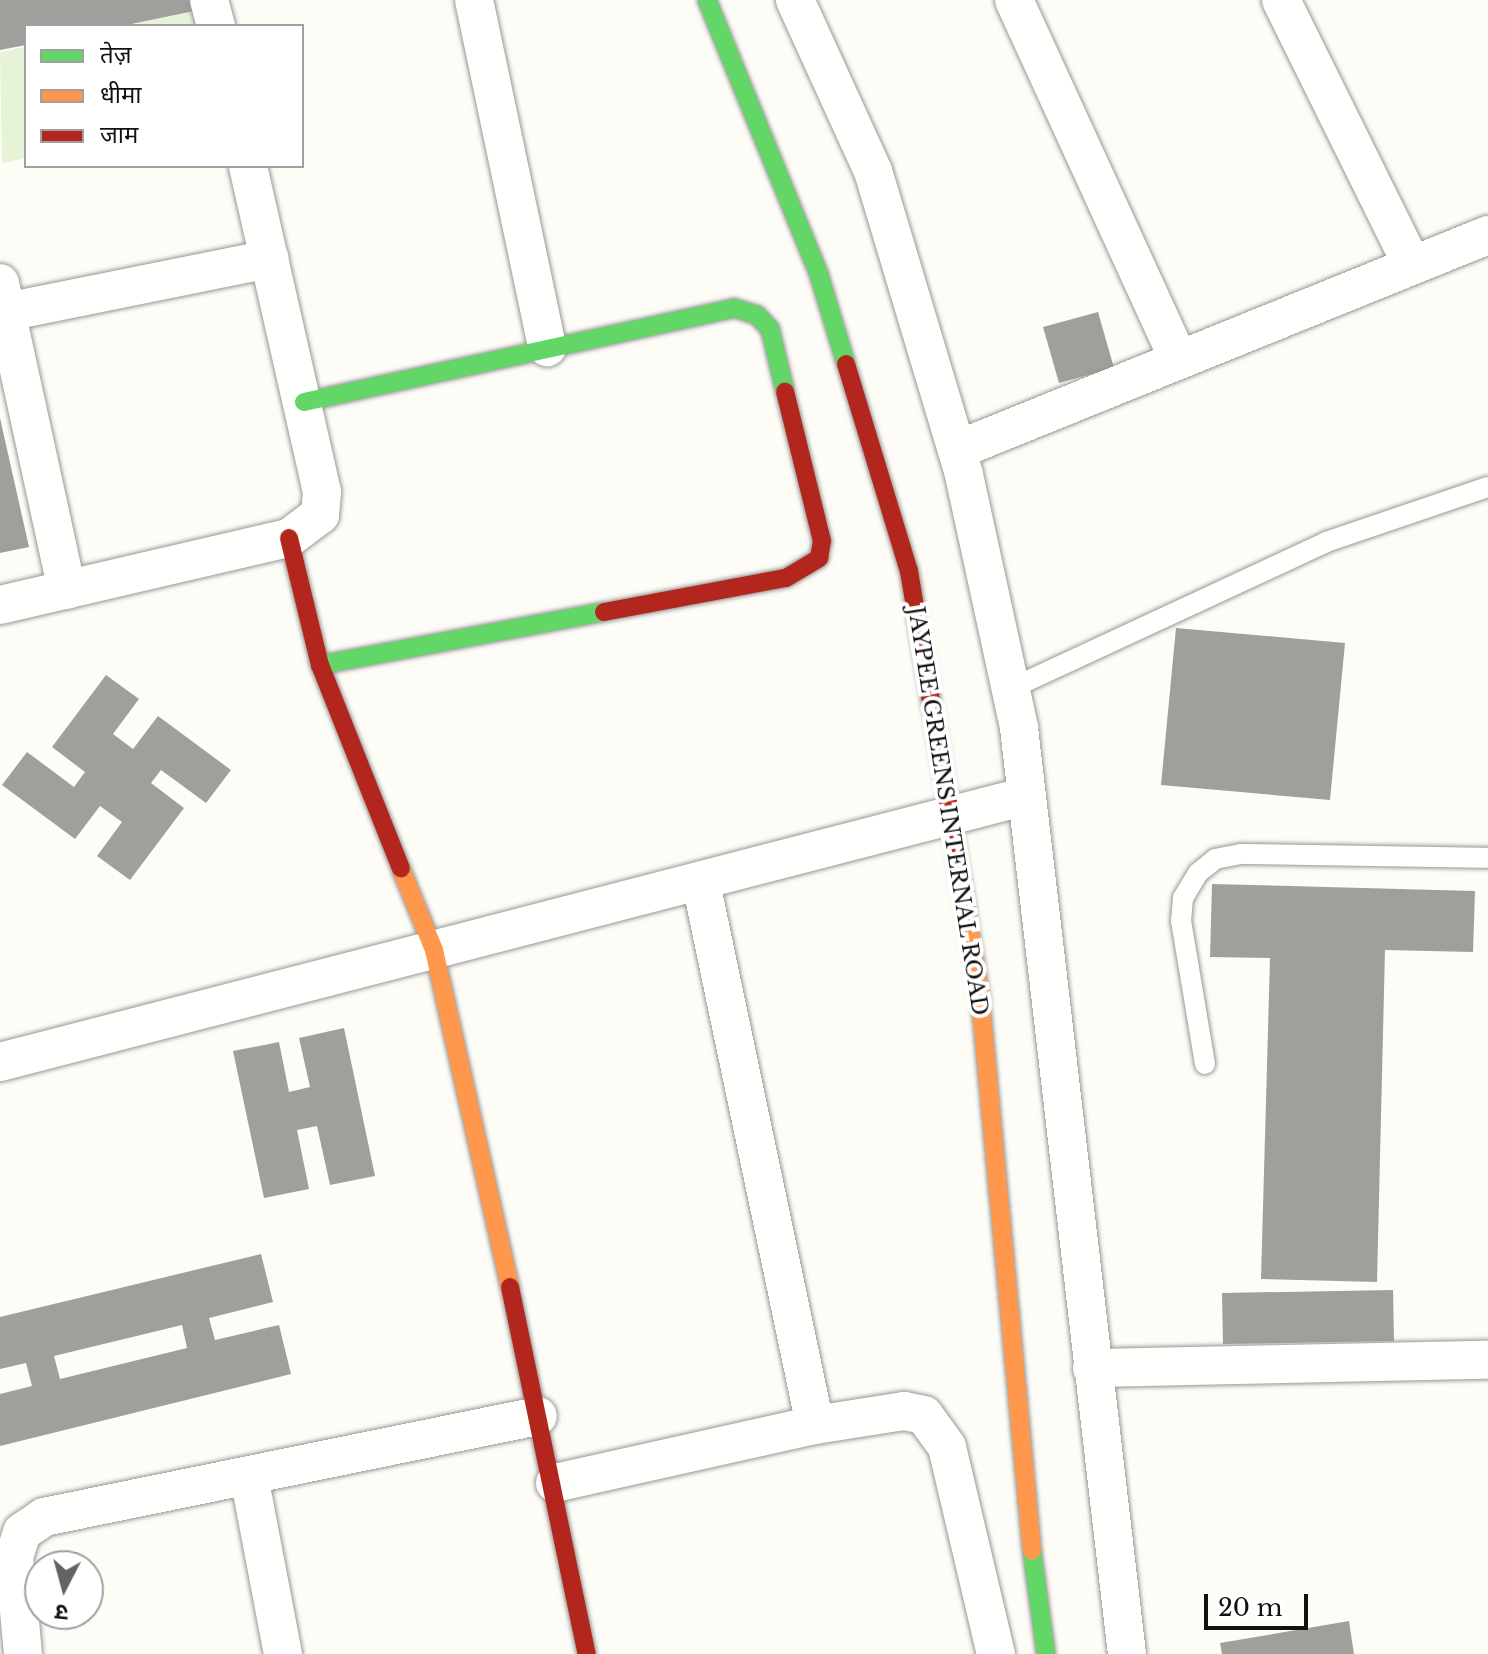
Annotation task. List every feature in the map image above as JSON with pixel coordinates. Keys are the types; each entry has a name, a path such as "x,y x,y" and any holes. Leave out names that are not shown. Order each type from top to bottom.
{"street":[{"path":"209,0 215,24"},
{"path":"474,0 547,347"},
{"name":"JAYPEE GREENS INTERNAL ROAD","path":"707,0 819,275 905,556 980,995 1036,1595 1046,1654"},
{"path":"795,0 873,171 957,450 1010,689 1026,796 1127,1654"},
{"path":"1014,0 1179,360"},
{"path":"1281,0 1412,265"},
{"path":"0,605 289,538 320,515 322,492 304,402 248,168"},
{"path":"957,450 1488,235"},
{"path":"67,590 3,298 270,259"},
{"path":"304,402 708,311 734,308 757,315 770,329 822,541 819,558 786,578 320,665"},
{"path":"289,538 320,665 434,950 555,1483 587,1654"},
{"path":"0,1062 701,883 949,812 1026,796"},
{"path":"701,883 815,1425"},
{"path":"1092,1368 1484,1356"},
{"path":"555,1483 815,1425 904,1411 924,1415 937,1428 947,1447 996,1654"},
{"path":"23,1654 14,1587 22,1532 44,1517 538,1416"},
{"path":"249,1476 283,1654"}],"lane":[{"path":"1010,689 1326,542 1488,487"},
{"path":"1205,1064 1181,921 1183,898 1198,873 1215,859 1241,854 1488,858"}],"green space":[{"path":"199,10 202,24 134,24"},
{"path":"24,47 24,158 2,163 0,52"}],"building":[{"path":"0,0 196,0 199,10 132,24 24,24 24,45 0,50"},
{"path":"1098,312 1114,368 1059,383 1043,327"},
{"path":"0,418 29,547 0,553"},
{"path":"1176,628 1345,643 1330,800 1161,785"},
{"path":"106,675 139,699 113,734 133,749 158,716 231,770 206,803 161,770 151,783 184,808 130,880 97,856 122,822 100,806 75,839 2,785 27,752 74,787 85,772 52,747"},
{"path":"1212,884 1475,891 1473,952 1385,950 1377,1282 1261,1279 1270,958 1210,957"},
{"path":"344,1028 375,1176 330,1185 317,1126 297,1130 309,1189 264,1198 233,1051 279,1042 289,1092 310,1087 299,1038"},
{"path":"261,1254 273,1302 209,1318 215,1340 279,1325 291,1374 0,1446 0,1394 32,1386 26,1363 0,1369 0,1317","holes":["182,1325 187,1348 60,1379 54,1356"]},
{"path":"1393,1290 1394,1341 1223,1344 1222,1293"},
{"path":"1349,1621 1354,1654 1222,1654 1220,1643"}],"traffic: fast":[{"path":"707,0 819,275 846,364"},
{"path":"304,402 734,308 757,315 770,329 785,391"},
{"path":"320,665 604,612"},
{"path":"1032,1551 1046,1654"}],"traffic: slow":[{"path":"401,869 434,950 510,1287"},
{"path":"966,909 980,995 1032,1551"}],"traffic: jam":[{"path":"846,364 909,571 966,909"},
{"path":"604,612 786,578 819,558 822,541 785,391"},
{"path":"289,538 320,665 401,869"},
{"path":"510,1287 587,1654"}]}
